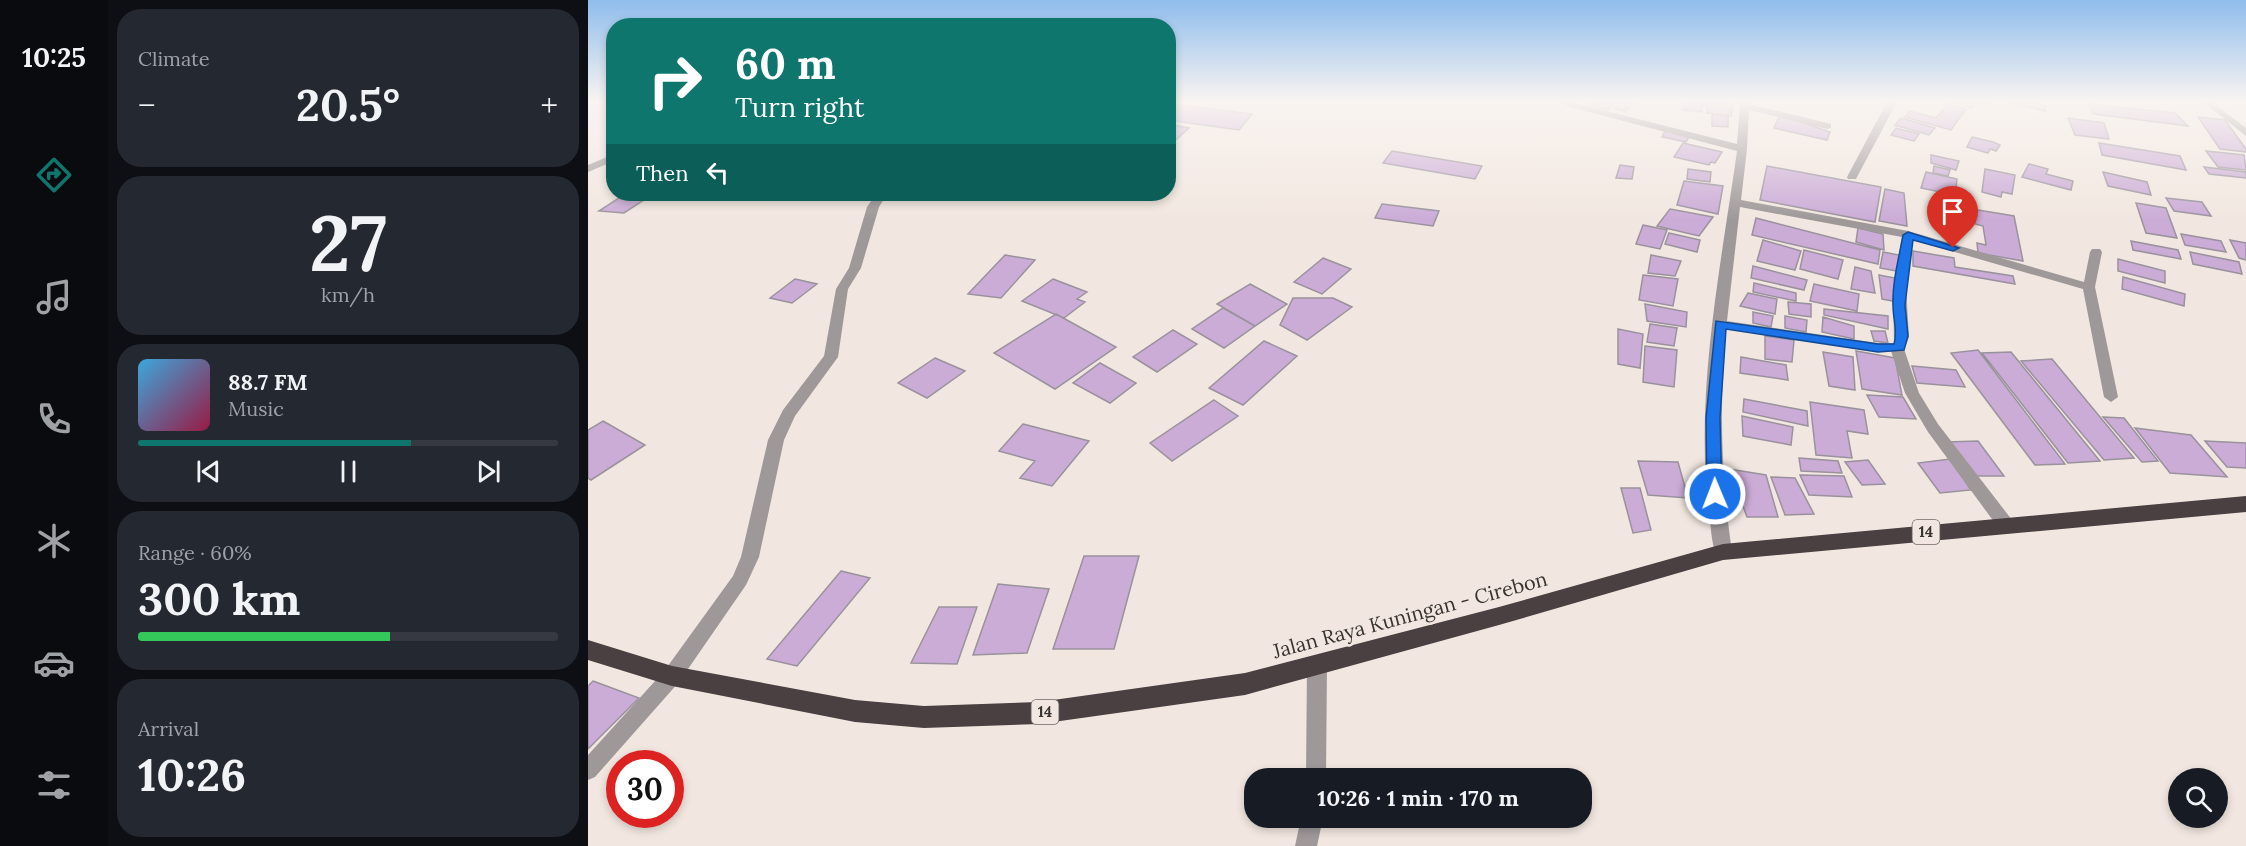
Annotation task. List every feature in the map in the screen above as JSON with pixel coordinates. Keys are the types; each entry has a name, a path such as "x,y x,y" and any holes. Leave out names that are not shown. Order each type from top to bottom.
{"highway":[{"name":"Jalan Raya Kuningan - Cirebon","path":"588,650 672,676 855,711 924,717 1039,713 1245,684 1499,616 1723,552 2246,504"}],"street":[{"path":"1715,141 1742,149"},
{"path":"1723,552 1715,494 1713,418 1720,324 1742,141"},
{"path":"1852,177 1871,141"},
{"path":"588,170 606,164"},
{"path":"588,770 672,676 740,580 750,558 776,440 788,414 831,357 842,289 855,268 859,249 877,201"},
{"path":"1734,202 1908,235 2090,287"},
{"path":"1720,324 1897,348 1901,346 1902,336 1899,305 1903,258 1908,235"},
{"path":"2096,252 2090,287 2111,397"},
{"path":"1897,348 1912,393 1933,428 2006,525"},
{"path":"1316,768 1317,664"},
{"path":"1306,846 1310,828"}],"building":[{"path":"1970,141 1991,141 2000,145 1996,151 1990,149 1988,153 1967,147"},
{"path":"2215,141 2241,141 2246,152 2220,149"},
{"path":"1683,143 1722,152 1715,163 1711,162 1709,165 1674,157"},
{"path":"2099,143 2180,156 2186,170 2102,155"},
{"path":"1392,151 1482,166 1475,179 1383,163"},
{"path":"2206,151 2244,155 2246,170 2218,167"},
{"path":"1931,155 1959,161 1956,170 1931,163"},
{"path":"2029,164 2048,169 2046,174 2073,181 2071,190 2022,177"},
{"path":"1620,165 1634,167 1632,179 1616,178"},
{"path":"1767,166 1881,187 1875,222 1760,200"},
{"path":"1934,166 1950,170 1948,176 1933,173"},
{"path":"2204,167 2246,172 2246,178 2209,174"},
{"path":"1688,169 1711,172 1710,182 1687,179"},
{"path":"1985,169 2015,175 2012,194 2002,192 2001,197 1982,192"},
{"path":"1926,172 1957,179 1955,195 1921,188"},
{"path":"2103,172 2147,182 2151,195 2108,186"},
{"path":"1684,181 1723,186 1718,214 1677,205"},
{"path":"1885,189 1904,193 1907,226 1879,221"},
{"path":"2166,198 2202,202 2211,216 2174,211"},
{"path":"614,201 642,201 624,213 599,211"},
{"path":"2136,203 2166,208 2177,238 2146,233"},
{"path":"1382,204 1439,211 1433,226 1375,218"},
{"path":"1670,209 1713,217 1699,236 1657,226"},
{"path":"1972,209 2014,216 2023,261 1978,253 1977,243 1986,245 1983,226 1975,224"},
{"path":"1756,218 1880,250 1878,264 1752,235"},
{"path":"1643,225 1667,230 1660,249 1636,244"},
{"path":"1858,228 1883,234 1884,250 1856,242"},
{"path":"1669,233 1700,240 1697,252 1665,244"},
{"path":"2181,234 2221,241 2226,252 2185,245"},
{"path":"1763,240 1801,251 1795,270 1757,261"},
{"path":"2230,240 2246,243 2246,260 2239,258"},
{"path":"2131,241 2178,250 2181,259 2133,250"},
{"path":"1804,250 1843,260 1838,279 1800,269"},
{"path":"1913,251 1954,258 1955,267 2013,276 2015,284 1913,266"},
{"path":"1883,252 1899,255 1897,271 1880,268"},
{"path":"2190,252 2239,262 2242,274 2193,264"},
{"path":"1005,255 1035,260 1001,298 968,294"},
{"path":"1651,255 1681,261 1675,276 1648,273"},
{"path":"1323,258 1351,269 1322,294 1294,282"},
{"path":"2118,259 2165,271 2165,283 2118,271"},
{"path":"1753,266 1807,280 1804,290 1751,278"},
{"path":"1855,267 1871,271 1875,293 1851,289"},
{"path":"1643,275 1678,279 1673,306 1639,300"},
{"path":"1879,275 1895,278 1893,301 1882,299"},
{"path":"2123,277 2185,294 2184,306 2122,289"},
{"path":"795,279 817,284 792,303 770,298"},
{"path":"1053,279 1087,292 1077,299 1085,302 1064,318 1022,301"},
{"path":"1754,283 1796,293 1796,301 1753,292"},
{"path":"1250,284 1287,304 1255,326 1217,304"},
{"path":"1814,284 1859,294 1857,311 1810,301"},
{"path":"1748,293 1777,299 1775,314 1740,306"},
{"path":"1293,298 1333,298 1352,307 1307,340 1280,325"},
{"path":"1788,302 1811,304 1811,317 1789,314"},
{"path":"1645,304 1687,312 1686,327 1647,321"},
{"path":"1223,308 1255,326 1224,348 1192,329"},
{"path":"1824,309 1888,316 1888,329 1824,315"},
{"path":"1753,312 1773,316 1771,327 1753,323"},
{"path":"1056,314 1116,347 1055,389 994,353"},
{"path":"1785,316 1807,320 1806,332 1785,328"},
{"path":"1823,317 1854,326 1854,339 1822,332"},
{"path":"1650,324 1677,328 1674,346 1647,342"},
{"path":"1618,329 1643,334 1640,368 1618,364"},
{"path":"1173,330 1197,344 1157,372 1133,357"},
{"path":"1871,331 1885,331 1888,343 1874,341"},
{"path":"1765,336 1794,340 1792,362 1765,359"},
{"path":"1264,341 1297,356 1243,405 1209,388"},
{"path":"1645,346 1677,350 1674,387 1643,382"},
{"path":"1978,350 2065,464 2035,465 1951,353"},
{"path":"1856,351 1895,358 1902,395 1862,389"},
{"path":"1823,352 1853,357 1855,390 1829,386"},
{"path":"2011,352 2100,461 2068,463 1982,353"},
{"path":"1741,357 1786,365 1788,380 1740,373"},
{"path":"935,358 965,371 927,398 898,383"},
{"path":"2052,359 2134,458 2104,460 2021,361"},
{"path":"1100,363 1136,383 1110,403 1073,383"},
{"path":"1912,366 1956,370 1965,387 1917,383"},
{"path":"1867,395 1903,397 1916,419 1879,417"},
{"path":"1744,399 1807,411 1808,426 1743,412"},
{"path":"1214,400 1238,416 1172,461 1150,443"},
{"path":"1810,402 1864,410 1868,434 1847,431 1852,458 1816,455"},
{"path":"1742,416 1793,427 1791,445 1743,436"},
{"path":"2103,417 2124,418 2158,461 2142,462"},
{"path":"603,421 645,445 591,480 588,478 588,430"},
{"path":"1023,424 1089,441 1052,486 1020,478 1035,461 999,451"},
{"path":"2135,428 2191,435 2227,477 2170,473"},
{"path":"1978,441 2004,476 1975,476 1947,442"},
{"path":"2205,441 2246,443 2246,468 2227,467"},
{"path":"1799,458 1838,461 1842,473 1801,471"},
{"path":"1950,459 1971,490 1940,493 1918,463"},
{"path":"1868,460 1885,484 1862,485 1845,462"},
{"path":"1638,461 1678,462 1688,498 1648,495"},
{"path":"1729,469 1766,475 1778,517 1747,517"},
{"path":"1800,475 1844,476 1852,497 1809,495"},
{"path":"1771,477 1795,478 1814,514 1785,515"},
{"path":"1621,488 1640,488 1651,530 1633,533"},
{"path":"1084,556 1139,556 1114,649 1053,649"},
{"path":"841,571 870,578 797,666 767,659"},
{"path":"998,584 1049,589 1027,653 973,655"},
{"path":"939,607 977,607 957,664 911,663"},
{"path":"593,681 639,698 588,749 588,686"}],"route":[{"path":"1715,494 1713,418 1720,324 1878,348 1899,348 1902,336 1899,305 1901,279 1908,235 1953,248"}]}
